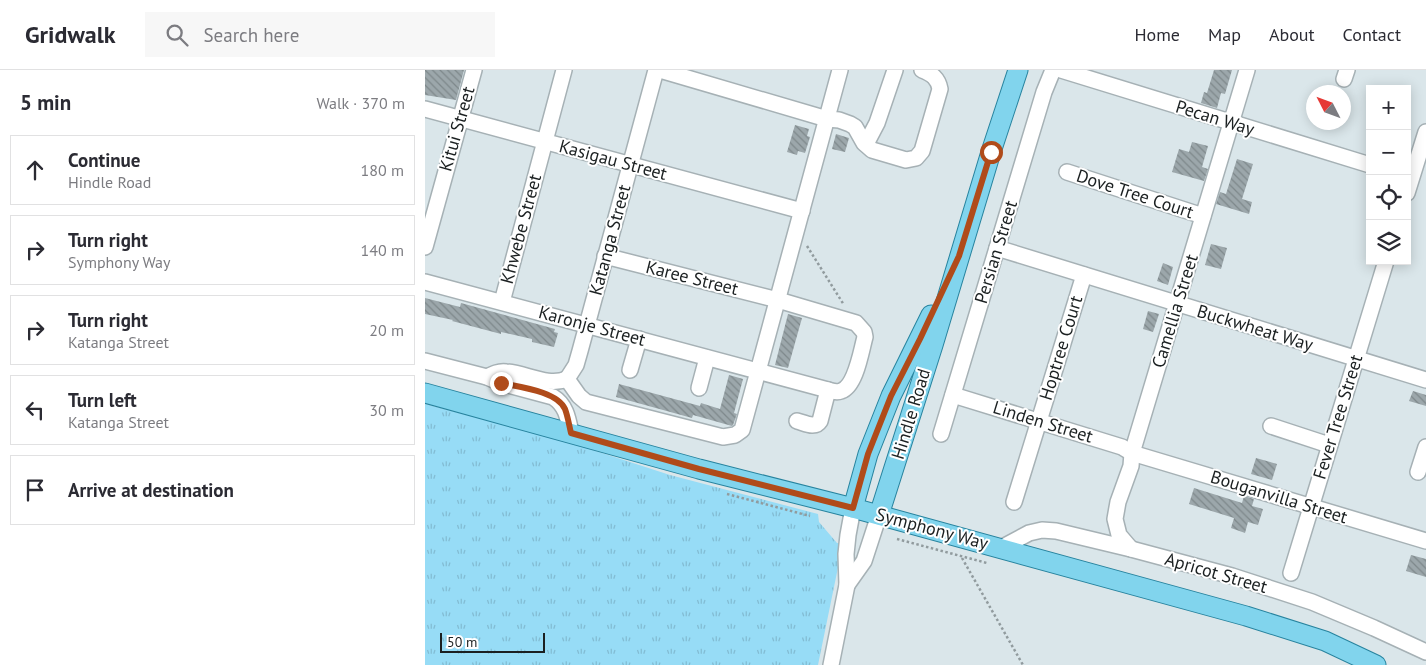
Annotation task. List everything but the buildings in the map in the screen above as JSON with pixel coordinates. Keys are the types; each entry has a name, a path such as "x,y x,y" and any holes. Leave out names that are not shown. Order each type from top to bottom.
{"main road":[{"name":"Hindle Road","path":"879,515 991,152 1019,70"},
{"name":"Hindle Road","path":"853,508 868,454 891,396 959,256"},
{"name":"Symphony Way","path":"425,393 699,469 1001,548 1275,625 1325,641 1376,665"}],"street":[{"name":"Kitui Street","path":"425,247 474,70"},
{"name":"Khwebe Street","path":"502,302 564,70"},
{"name":"Katanga Street","path":"567,379 576,365 656,70"},
{"path":"660,70 850,124 855,127 872,150 906,160 916,158 922,151 940,89 940,85 933,76 922,70"},
{"path":"487,377 496,373 507,372 554,382 567,379 579,396 586,402 723,437 739,433 744,426 841,70"},
{"path":"866,144 877,123 895,70"},
{"name":"Persian Street","path":"941,434 1044,92 1053,70"},
{"name":"Pecan Way","path":"1061,70 1366,164"},
{"name":"Camellia Street","path":"1131,549 1119,535 1115,519 1118,502 1131,466 1132,453 1247,70"},
{"name":"Kasigau Street","path":"425,109 802,211"},
{"path":"1415,179 1426,132"},
{"name":"Dove Tree Court","path":"1067,172 1203,216"},
{"name":"Buckwheat Way","path":"997,248 1426,380"},
{"name":"Karee Street","path":"605,256 778,300 856,323"},
{"name":"Fever Tree Street","path":"1291,573 1385,265"},
{"name":"Hoptree Court","path":"1014,502 1084,275"},
{"name":"Karonje Street","path":"425,282 829,390"},
{"path":"797,421 814,426 818,424 829,390 841,391 852,380 865,337 864,332 856,323"},
{"path":"630,370 639,339"},
{"path":"699,388 707,358"},
{"path":"425,361 553,396 565,409 571,433"},
{"name":"Linden Street","path":"953,395 1122,447 1132,453"},
{"path":"1271,426 1329,445"},
{"path":"1418,472 1426,447"},
{"name":"Bouganvilla Street","path":"1132,453 1426,541"},
{"path":"831,665 847,585 846,554 853,508"},
{"path":"847,585 864,561 879,515"},
{"name":"Apricot Street","path":"1001,548 1029,533 1042,530 1056,531 1131,549 1232,576 1312,602 1426,652"}],"path":[{"path":"807,246 856,323"},
{"path":"961,557 1023,665"}],"green space":[{"path":"425,404 559,439 670,475 818,514 819,522 837,543 843,543 818,665 425,665"}],"route":[{"path":"501,383 553,396 565,409 571,433 699,469 853,508 868,454 891,396 959,256 991,152"}]}
